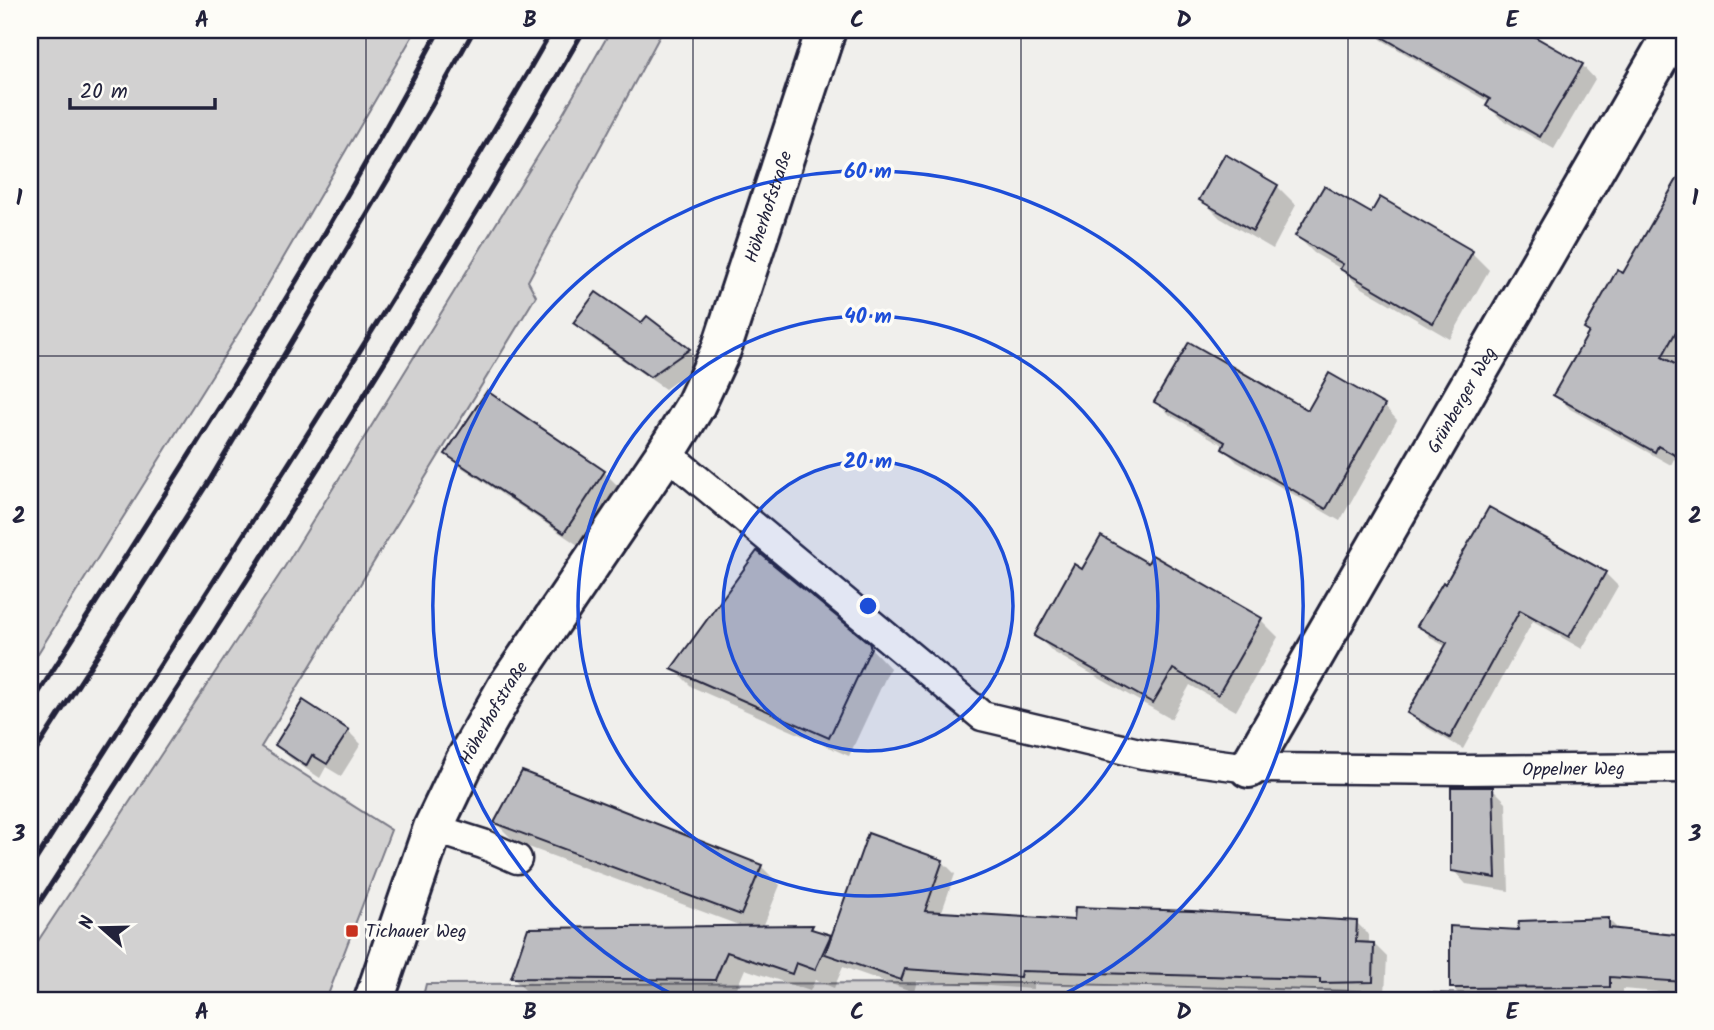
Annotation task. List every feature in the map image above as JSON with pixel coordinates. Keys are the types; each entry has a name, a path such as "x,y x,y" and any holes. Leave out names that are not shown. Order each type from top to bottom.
{"street":[{"name":"Höherhofstraße","path":"374,1000 433,828 465,761 507,687 695,406 721,350 826,30"},
{"name":"Grünberger Weg","path":"1249,768 1675,30"}],"lane":[{"path":"666,453 982,716 1143,754 1249,768"},
{"name":"Oppelner Weg","path":"1249,768 1684,768"},
{"path":"433,828 483,844 517,859"}],"shaded area":[{"path":"39,30 416,30 256,305 30,666 30,38"},
{"path":"611,30 663,30 528,281 536,296 261,747 391,830 326,1000 30,1000 30,953 282,571 552,133"},
{"path":"1023,983 1684,1000 422,1000 426,984"}],"building":[{"path":"1370,30 1523,30 1583,64 1540,137 1486,106 1490,99"},
{"path":"1225,154 1278,185 1253,231 1199,200"},
{"path":"1684,167 1684,317 1662,357 1684,369 1684,460 1658,446 1655,452 1553,395 1589,332 1584,329 1617,270 1623,273"},
{"path":"1324,186 1371,213 1380,197 1473,251 1433,323 1340,269 1343,264 1295,236"},
{"path":"596,292 641,323 647,316 690,349 650,377 573,323"},
{"path":"1189,342 1308,410 1329,373 1385,405 1326,509 1222,449 1225,442 1154,402"},
{"path":"487,391 605,471 564,533 445,454"},
{"path":"1489,507 1606,572 1569,637 1520,610 1450,738 1407,713 1447,643 1417,626 1443,582 1445,584"},
{"path":"1101,536 1148,563 1152,555 1262,618 1218,695 1173,669 1153,703 1034,636 1074,564 1082,569"},
{"path":"757,551 869,643 871,648 829,738 671,669"},
{"path":"303,700 349,730 327,764 312,755 306,766 275,745"},
{"path":"522,771 762,865 741,915 494,823"},
{"path":"1451,787 1493,787 1496,878 1451,871"},
{"path":"868,833 943,860 925,911 1074,920 1075,907 1357,921 1356,942 1374,943 1373,982 1320,983 1320,979 1021,971 1020,977 905,969 901,980 825,954"},
{"path":"1609,918 1609,928 1684,936 1684,982 1610,977 1610,987 1450,988 1450,926 1518,930 1519,921"},
{"path":"813,925 811,929 831,935 815,970 796,963 792,974 727,952 715,980 511,978 528,928"}],"railway":[{"path":"30,706 293,287 439,30"},
{"path":"30,760 211,478 474,30"},
{"path":"30,869 362,348 552,30"},
{"path":"30,917 382,366 584,30"}],"place":[{"name":"Tichauer Weg","path":"352,931"}]}
